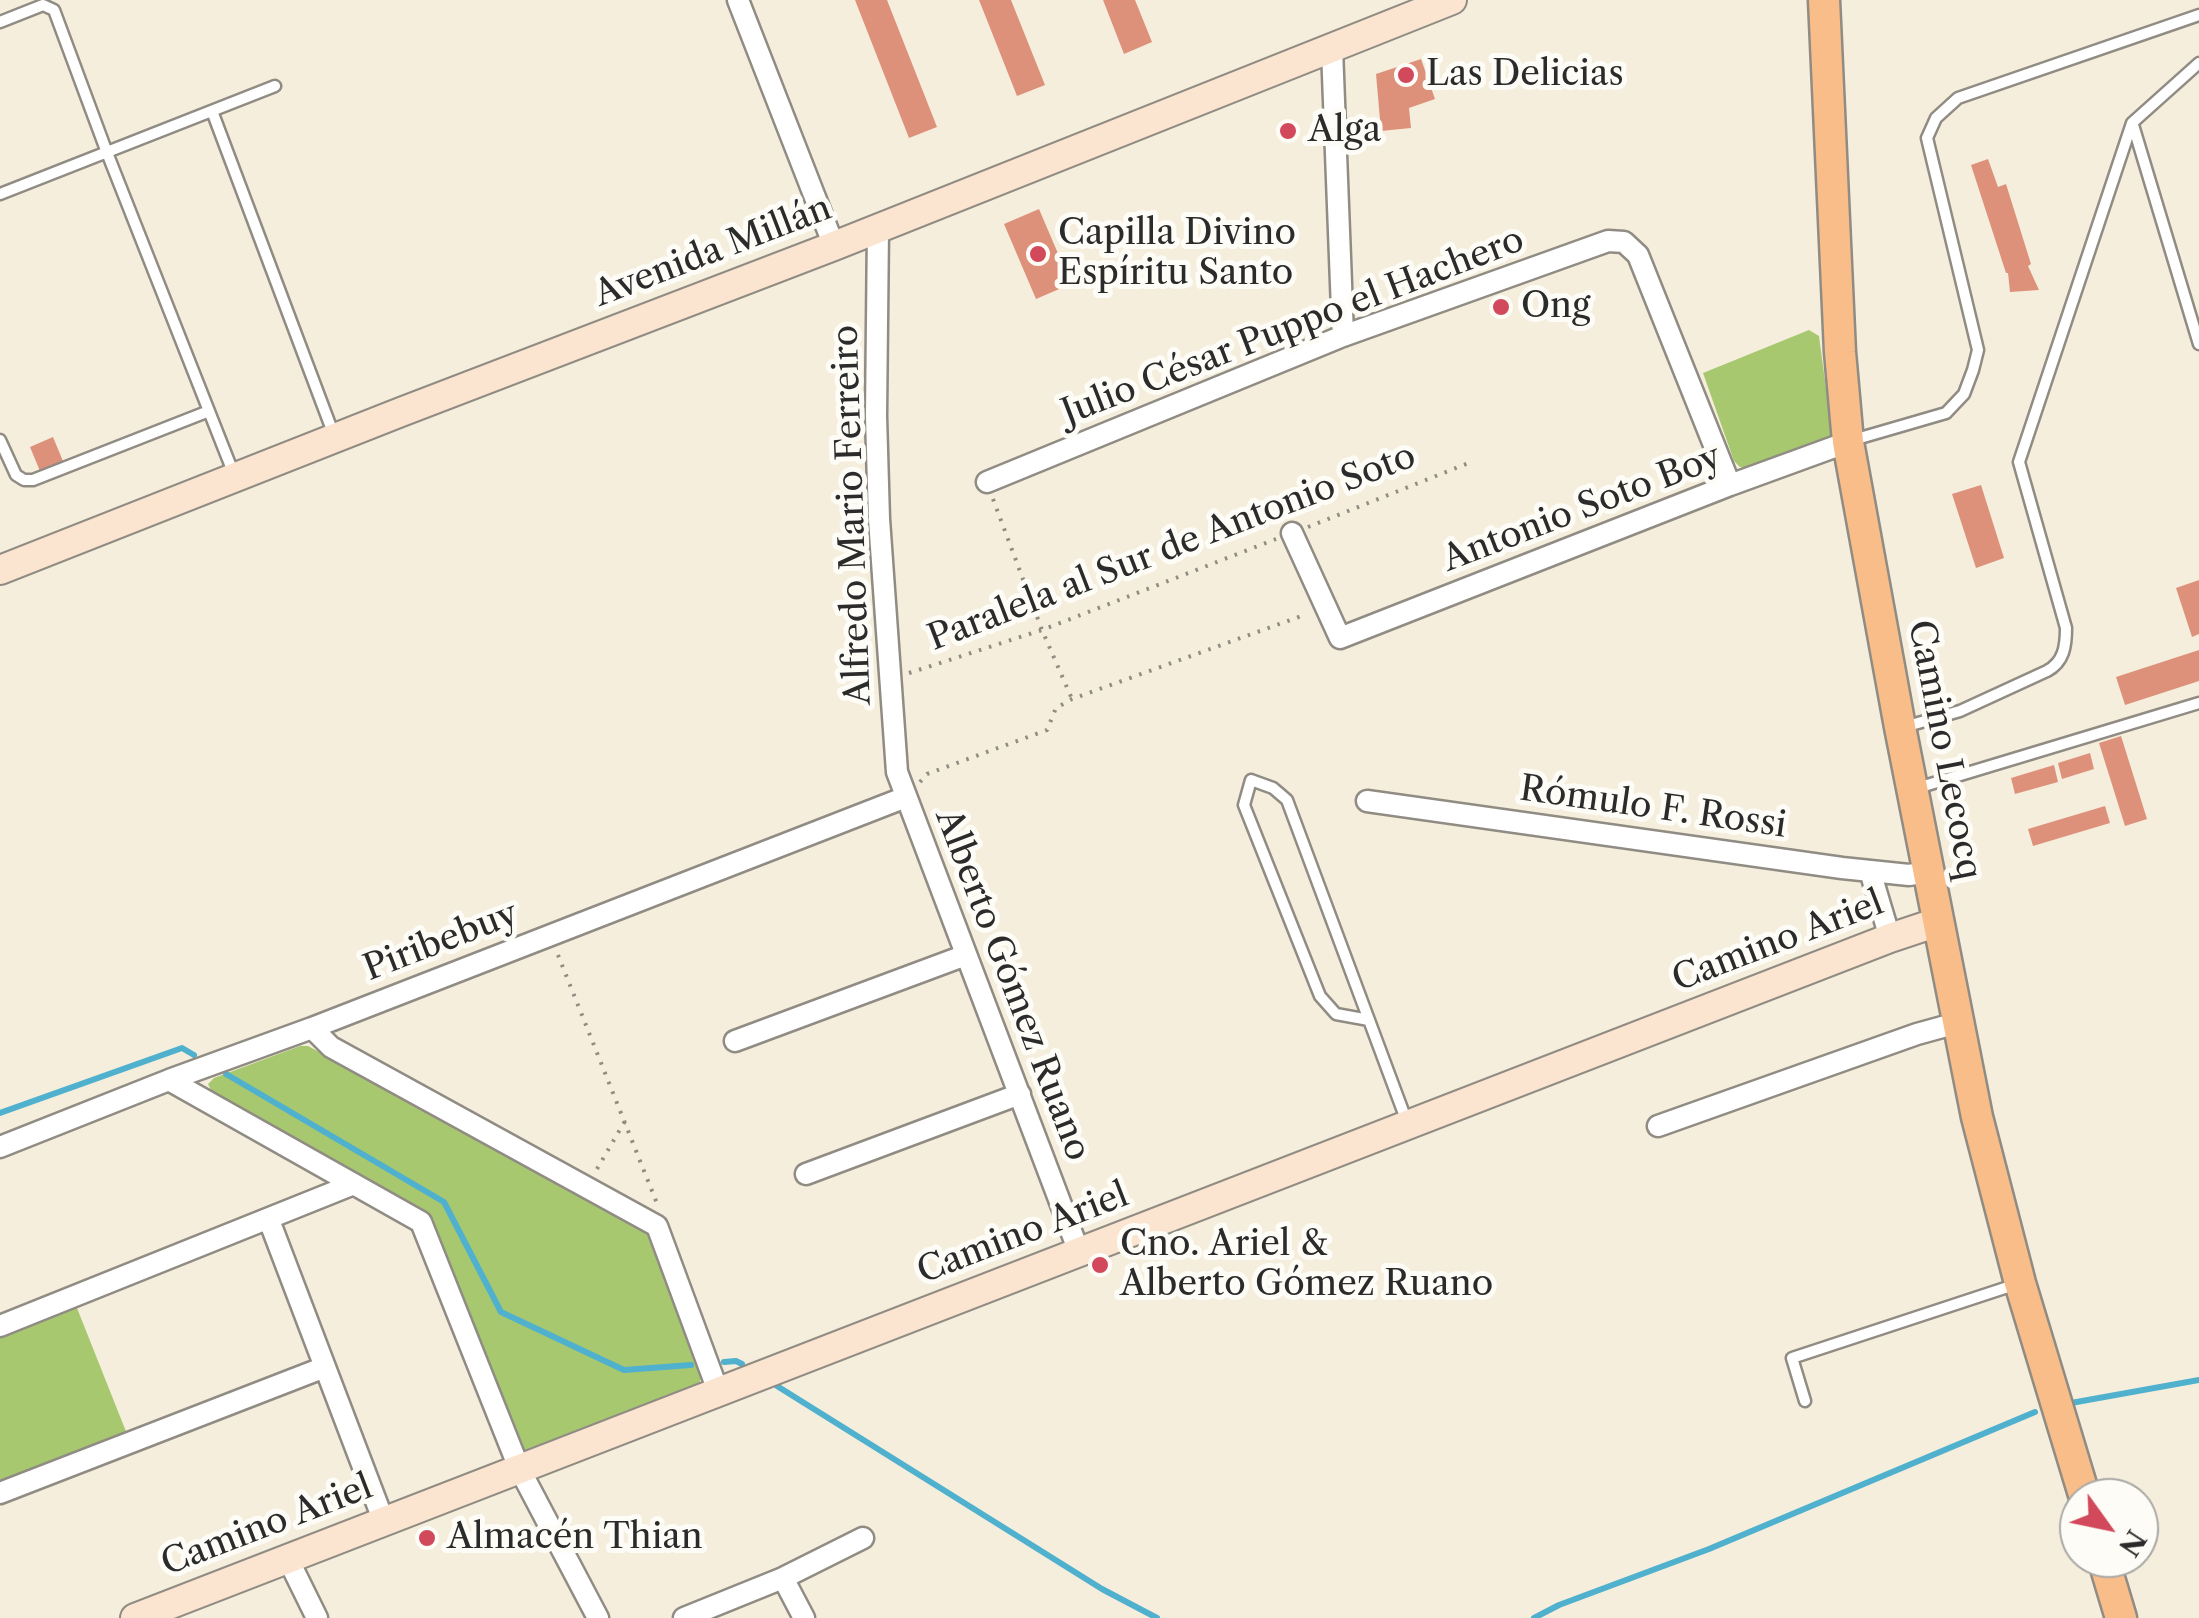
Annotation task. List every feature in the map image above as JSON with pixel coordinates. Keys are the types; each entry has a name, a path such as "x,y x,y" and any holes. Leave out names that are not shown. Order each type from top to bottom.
{"main road":[{"name":"Camino Lecocq","path":"1824,0 1840,352 1848,442 1977,1117 2020,1283 2079,1478"},
{"path":"2109,1578 2121,1618"}],"street":[{"path":"738,0 834,246"},
{"name":"Avenida Millán","path":"0,570 834,246 1452,0"},
{"path":"1332,49 1343,336"},
{"name":"Alfredo Mario Ferreiro","path":"878,228 879,519 898,772 906,797"},
{"name":"Julio César Puppo el Hachero","path":"987,482 1343,336 1608,242 1624,242 1638,255 1730,485"},
{"name":"Antonio Soto Boy","path":"1326,607 1340,638 1848,442"},
{"path":"1292,533 1326,607"},
{"name":"Piribebuy","path":"0,1147 906,797"},
{"name":"Alberto Gómez Ruano","path":"906,797 1079,1252"},
{"name":"Rómulo F. Rossi","path":"1367,801 1870,872 1929,872"},
{"path":"1870,872 1890,938"},
{"name":"Camino Ariel","path":"135,1618 1938,922"},
{"path":"735,1041 966,955"},
{"path":"1658,1126 1957,1023"},
{"path":"312,1028 331,1047 656,1226 718,1391"},
{"path":"169,1080 421,1222 519,1468 598,1618"},
{"path":"806,1174 1020,1094"},
{"path":"0,1326 354,1184"},
{"path":"269,1220 384,1522"},
{"path":"0,1493 324,1367"},
{"path":"684,1618 783,1578 862,1538"},
{"path":"288,1558 316,1618"},
{"path":"783,1578 804,1618"}],"lane":[{"path":"0,22 43,5 54,10 235,477"},
{"path":"1848,442 1946,413 1964,394 1974,370 1978,350 1928,138 1936,118 1958,98 2199,15"},
{"path":"1900,728 1960,711 2046,672 2055,666 2066,646 2066,628 2019,462 2132,123 2199,63"},
{"path":"0,194 275,86"},
{"path":"212,111 335,438"},
{"path":"2132,123 2199,344"},
{"path":"0,440 16,476 34,480 210,411"},
{"path":"1913,790 2199,703"},
{"path":"1369,1020 1336,1014 1320,996 1244,804 1251,780 1273,788 1287,800 1408,1124"},
{"path":"1804,1400 1792,1358 2020,1283"}],"path":[{"name":"Paralela al Sur de Antonio Soto","path":"891,679 1042,630 1471,462"},
{"path":"987,482 1072,699"},
{"path":"906,797 927,774 1047,730 1056,708 1072,699 1326,607"},
{"path":"550,935 659,1207 656,1226"},
{"path":"588,1186 625,1121"}],"green space":[{"path":"1809,330 1819,336 1832,433 1827,440 1748,468 1740,467 1734,461 1703,373"},
{"path":"308,1046 645,1228 703,1372 699,1384 525,1450 427,1215 214,1096 208,1084 214,1078"},
{"path":"75,1303 127,1434 0,1484 0,1333"}],"building":[{"path":"855,0 887,0 937,127 909,138"},
{"path":"979,0 1011,0 1045,85 1017,96"},
{"path":"1103,0 1135,0 1152,42 1124,54"},
{"path":"1421,59 1435,99 1409,108 1411,128 1381,131 1376,74"},
{"path":"1988,159 1998,187 2006,184 2031,264 2028,266 2039,290 2010,292 2008,273 1971,165"},
{"name":"Capilla Divino Espíritu Santo","path":"1039,209 1071,284 1036,299 1004,224"},
{"path":"53,437 65,466 42,476 30,447"},
{"path":"1981,485 2004,558 1976,568 1952,494"},
{"path":"2199,580 2199,634 2192,637 2176,588"},
{"path":"2199,650 2199,681 2125,705 2116,677"},
{"path":"2121,736 2147,819 2125,826 2099,743"},
{"path":"2090,753 2094,769 2062,779 2058,763"},
{"path":"2054,765 2058,782 2015,794 2011,778"},
{"path":"2105,806 2110,823 2033,846 2028,829"}],"waterway":[{"path":"0,1113 182,1048 194,1055"},
{"path":"226,1074 444,1202 501,1312 624,1370 691,1365"},
{"path":"724,1362 742,1364"},
{"path":"2071,1403 2199,1380"},
{"path":"777,1386 1102,1589 1157,1618"},
{"path":"1534,1618 2035,1412"}],"place":[{"name":"Las Delicias","path":"1406,75"},
{"name":"Alga","path":"1288,131"},
{"name":"Capilla Divino Espíritu Santo","path":"1038,254"},
{"name":"Ong","path":"1501,307"},
{"name":"Cno. Ariel & Alberto Gómez Ruano","path":"1100,1265"},
{"name":"Almacén Thian","path":"427,1538"}]}
